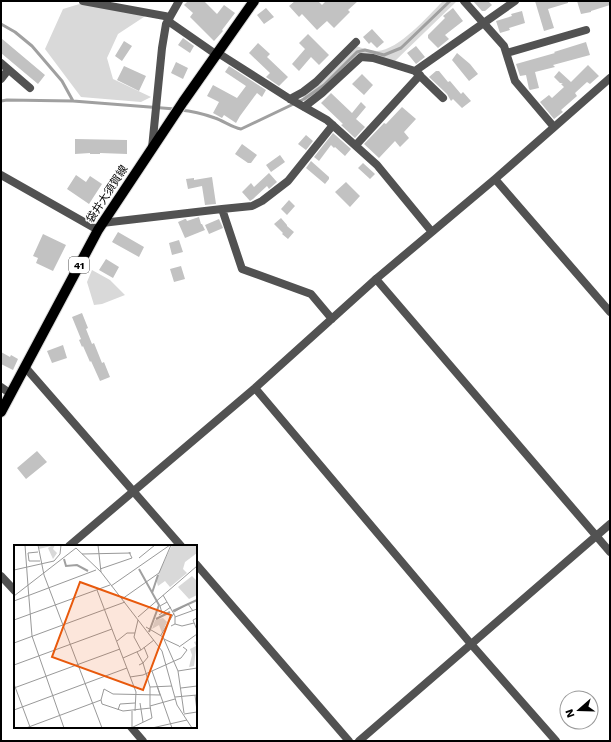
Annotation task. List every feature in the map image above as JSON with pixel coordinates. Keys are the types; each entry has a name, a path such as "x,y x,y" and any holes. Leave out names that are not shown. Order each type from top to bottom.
{"main road":[{"name":"袋井大須賀線","path":"1,412 100,226 183,102 254,1"}],"street":[{"path":"83,1 169,19 217,54 327,120 377,165 432,232"},
{"path":"152,148 162,48 166,24 178,1"},
{"path":"464,1 504,46 515,82 554,127"},
{"path":"356,145 417,73 515,1"},
{"path":"507,53 586,30"},
{"path":"290,99 303,92 316,82 356,42"},
{"path":"304,107 322,93 361,57 373,58 417,73 443,98"},
{"path":"1,63 30,88"},
{"path":"1,79 8,70"},
{"path":"70,545 255,388 376,279 495,179 610,78"},
{"path":"1,175 100,226 252,206 262,201 288,181 333,125"},
{"path":"495,179 610,312"},
{"path":"222,209 242,269 311,294 332,319"},
{"path":"376,279 610,552"},
{"path":"25,367 180,545"},
{"path":"1,387 11,394"},
{"path":"255,388 471,644 556,741"},
{"path":"359,741 610,524"},
{"path":"197,565 350,741"},
{"path":"1,576 14,590"},
{"path":"132,728 143,741"}],"shaded area":[{"path":"443,1 457,1 395,61 361,55 305,106 302,95 356,46 377,51 394,45 413,31"},
{"path":"86,2 150,13 118,34 107,58 113,79 151,97 141,102 81,97 45,49 63,9"},
{"path":"92,270 110,280 125,295 102,304 94,305 87,282"}],"building":[{"path":"188,1 204,1 217,14 224,5 235,13 214,41 190,17 193,13 184,5"},
{"path":"295,1 318,1 322,5 326,1 358,1 348,10 350,12 334,28 327,21 317,30 302,14 299,17 289,6"},
{"path":"473,1 488,1 492,5 485,11 482,11"},
{"path":"535,1 568,1 568,3 548,9 554,28 544,31"},
{"path":"577,1 610,1 610,5 581,14"},
{"path":"266,8 274,17 264,24 257,15"},
{"path":"453,8 463,21 445,35 449,39 438,48 428,38 428,35 445,18 443,16"},
{"path":"522,11 525,23 509,28 510,30 500,33 496,21"},
{"path":"372,29 384,42 377,48 371,42 369,44 363,37"},
{"path":"308,34 329,55 319,65 311,57 299,71 292,64 305,49 299,43"},
{"path":"1,38 45,75 38,84 1,53"},
{"path":"183,38 194,46 190,53 178,45"},
{"path":"124,41 132,46 122,61 115,56"},
{"path":"586,42 590,55 553,65 555,67 535,72 539,88 530,90 526,75 520,76 516,64"},
{"path":"258,43 270,54 267,57 288,77 279,86 266,77 270,73 249,53"},
{"path":"416,46 425,57 416,64 407,53"},
{"path":"457,53 470,64 478,74 469,81 452,60"},
{"path":"176,62 188,68 183,79 171,73"},
{"path":"588,65 599,76 590,84 587,82 575,93 577,96 561,110 563,112 554,119 540,102 549,95 552,98 564,87 561,84 563,83 560,83 554,77 559,71 571,82"},
{"path":"124,66 146,76 139,91 117,80"},
{"path":"229,66 266,90 262,97 257,93 236,123 224,115 222,118 213,113 219,102 207,96 213,85 237,98 246,86 225,72"},
{"path":"436,71 439,71 448,82 450,81 461,94 463,92 471,101 462,108 453,99 451,101 447,94 429,77"},
{"path":"362,74 373,85 364,95 352,84"},
{"path":"331,93 352,113 361,102 366,107 356,119 365,127 355,138 321,103"},
{"path":"402,107 416,119 404,132 409,138 400,147 395,141 379,158 364,144"},
{"path":"333,133 351,149 345,156 331,145 319,161 314,157"},
{"path":"306,135 313,141 306,150 298,144"},
{"path":"75,139 127,140 127,154 75,154"},
{"path":"242,144 257,155 251,163 248,163 235,154"},
{"path":"280,155 285,162 271,172 266,165"},
{"path":"311,161 329,177 325,184 306,168"},
{"path":"363,163 375,174 370,179 358,168"},
{"path":"269,173 277,182 269,189 267,186 250,201 242,192 251,183 254,187"},
{"path":"76,175 86,182 90,176 102,184 89,204 67,189"},
{"path":"212,177 216,204 205,205 202,186 188,189 186,179 194,178 194,180"},
{"path":"346,182 360,196 350,207 335,192"},
{"path":"289,200 295,206 287,215 281,209"},
{"path":"199,217 205,230 185,238 178,222 185,219 187,221"},
{"path":"281,218 294,232 288,239 274,224"},
{"path":"219,219 223,228 209,234 205,225"},
{"path":"118,232 144,247 139,257 112,242"},
{"path":"43,234 66,245 53,271 36,263 38,258 33,256"},
{"path":"179,240 183,252 172,255 169,243"},
{"path":"106,259 119,267 113,278 99,270"},
{"path":"181,266 185,279 174,282 170,269"},
{"path":"82,313 92,344 94,343 102,363 104,362 110,377 100,381 83,346 82,347 79,340 81,339 72,317"},
{"path":"63,345 67,358 52,363 47,351"},
{"path":"1,352 18,359 13,370 1,364"},
{"path":"37,451 47,462 26,479 17,468"}],"waterway":[{"path":"180,110 207,115 241,129 304,99 324,85 357,52 365,50 384,55 401,48 450,1"},
{"path":"1,24 15,32 32,46 62,81 73,101"},
{"path":"1,101 73,101 175,109"}]}
